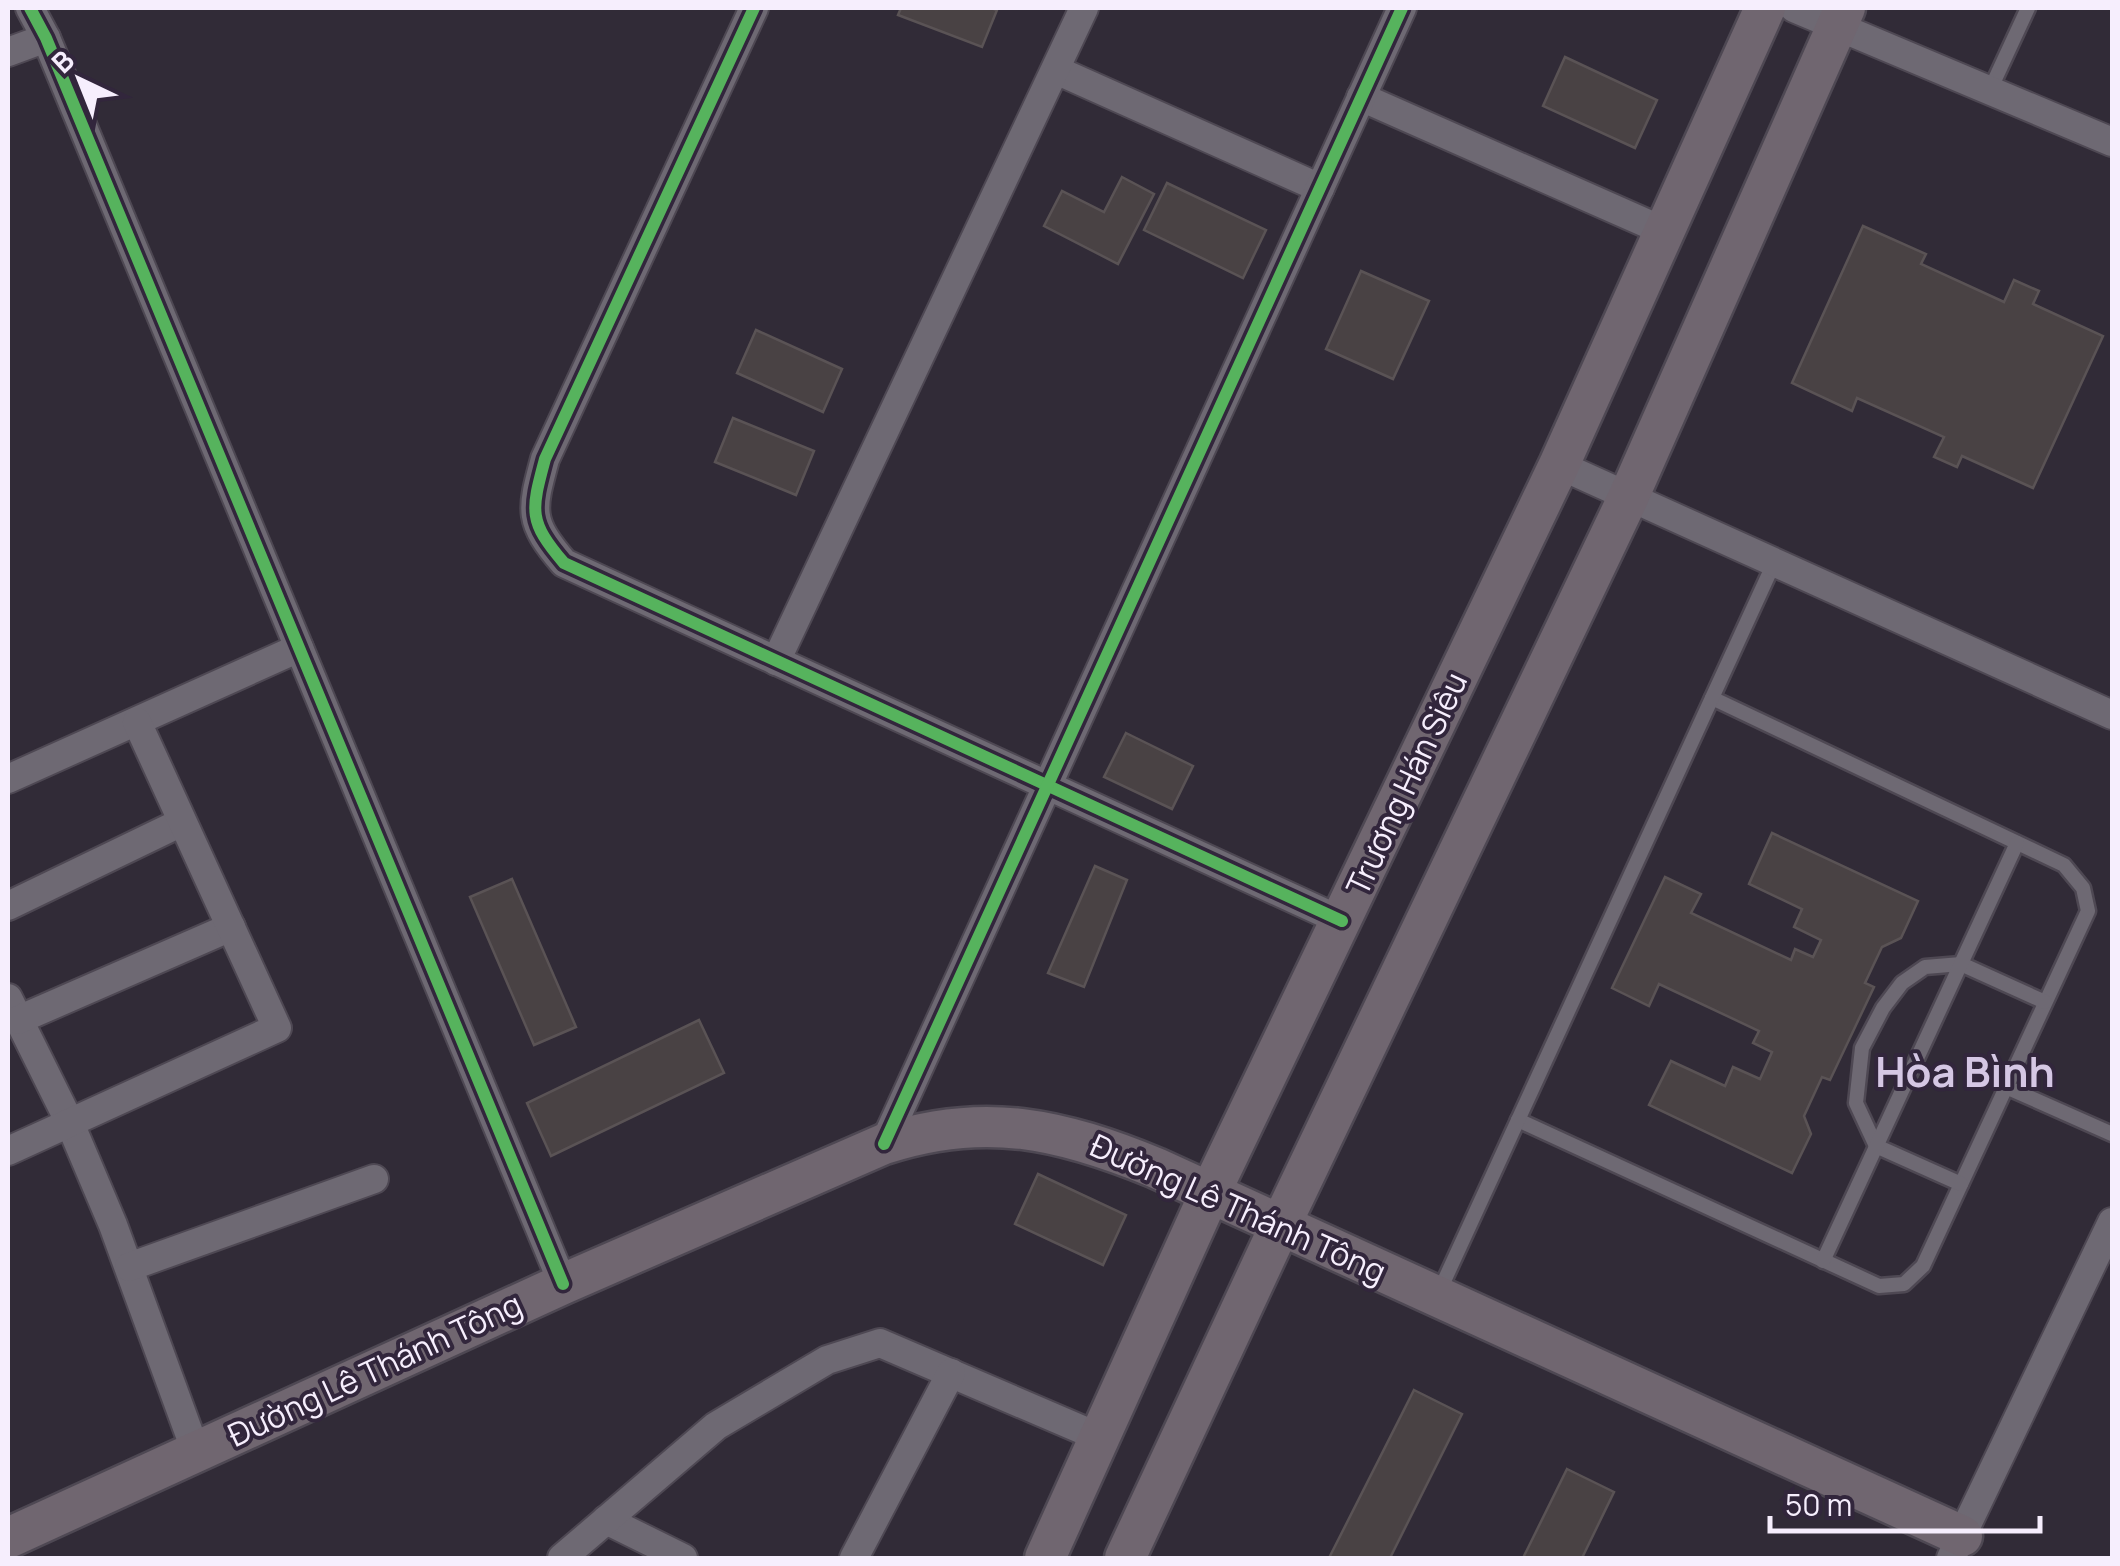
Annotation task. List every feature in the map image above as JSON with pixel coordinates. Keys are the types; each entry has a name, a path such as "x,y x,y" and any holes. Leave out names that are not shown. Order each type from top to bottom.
{"main road":[{"name":"Trương Hán Siêu","path":"1045,1558 1210,1193 1559,465 1766,8"},
{"path":"1125,1558 1628,498 1842,16"},
{"name":"Đường Lê Thánh Tông","path":"8,1538 563,1284 884,1144 926,1131 966,1126 1039,1130 1114,1150 1437,1297 1956,1547"}],"street":[{"path":"30,8 46,38 563,1284"},
{"path":"754,8 545,459 533,503 540,535 564,563 1342,921"},
{"path":"776,661 1084,8"},
{"path":"884,1144 1402,8"},
{"path":"1794,8 1842,16 1990,90 2112,142"},
{"path":"8,52 46,38"},
{"path":"1056,70 1320,188"},
{"path":"1361,98 1664,231"},
{"path":"1559,465 2112,715"},
{"path":"8,779 299,648"},
{"path":"8,1150 277,1028 137,722"},
{"path":"8,906 182,822"},
{"path":"196,1452 69,1122 13,1009 231,927"},
{"path":"128,1267 374,1179"},
{"path":"1956,1547 2112,1222"},
{"path":"562,1558 716,1426 827,1360 880,1343 1099,1436"},
{"path":"854,1558 951,1374"},
{"path":"606,1520 683,1558"}],"lane":[{"path":"1990,90 2028,8"},
{"path":"1437,1297 1774,563"},
{"path":"1518,1120 1878,1286 1904,1284 1923,1266 2088,911 2083,888 2064,865 1712,698"},
{"path":"1823,1261 2017,843"},
{"path":"1960,1184 1876,1146 1856,1103 1862,1048 1882,1008 1902,983 1925,967 1961,964 2045,1002"},
{"path":"2006,1087 2112,1134"}],"building":[{"path":"901,8 997,10 982,47 898,15"},
{"path":"1565,57 1657,100 1635,148 1543,106"},
{"path":"1122,177 1154,194 1118,264 1044,226 1062,191 1104,212"},
{"path":"1167,183 1266,230 1243,278 1144,230"},
{"path":"1863,226 1926,254 1921,264 2004,302 2014,280 2039,291 2033,304 2103,336 2033,488 1962,456 1957,467 1934,457 1944,437 1857,398 1852,411 1792,383"},
{"path":"1361,271 1429,301 1393,379 1326,349"},
{"path":"756,330 842,369 823,412 737,373"},
{"path":"733,418 814,451 796,495 715,462"},
{"path":"1126,733 1193,766 1172,809 1104,777"},
{"path":"1772,833 1918,901 1901,938 1882,947 1865,983 1874,987 1830,1080 1822,1077 1804,1116 1811,1134 1792,1173 1649,1105 1671,1061 1725,1086 1733,1067 1760,1079 1772,1052 1753,1043 1759,1031 1659,984 1649,1006 1612,988 1665,877 1701,894 1691,913 1791,960 1795,949 1813,957 1821,940 1794,927 1802,909 1749,884"},
{"path":"1095,866 1127,880 1084,987 1048,973"},
{"path":"512,879 576,1027 534,1045 470,897"},
{"path":"699,1020 724,1073 551,1156 527,1103"},
{"path":"1038,1174 1126,1215 1103,1265 1015,1224"},
{"path":"1414,1390 1462,1414 1390,1558 1329,1558"},
{"path":"1567,1469 1614,1492 1582,1558 1523,1558"}],"cycle path":[{"path":"30,8 46,38 563,1284"},
{"path":"754,8 545,459 535,504 544,536 564,563 1342,921"},
{"path":"884,1144 1402,8"}],"district":[{"name":"Hòa Bình","path":"1965,1072"}]}
